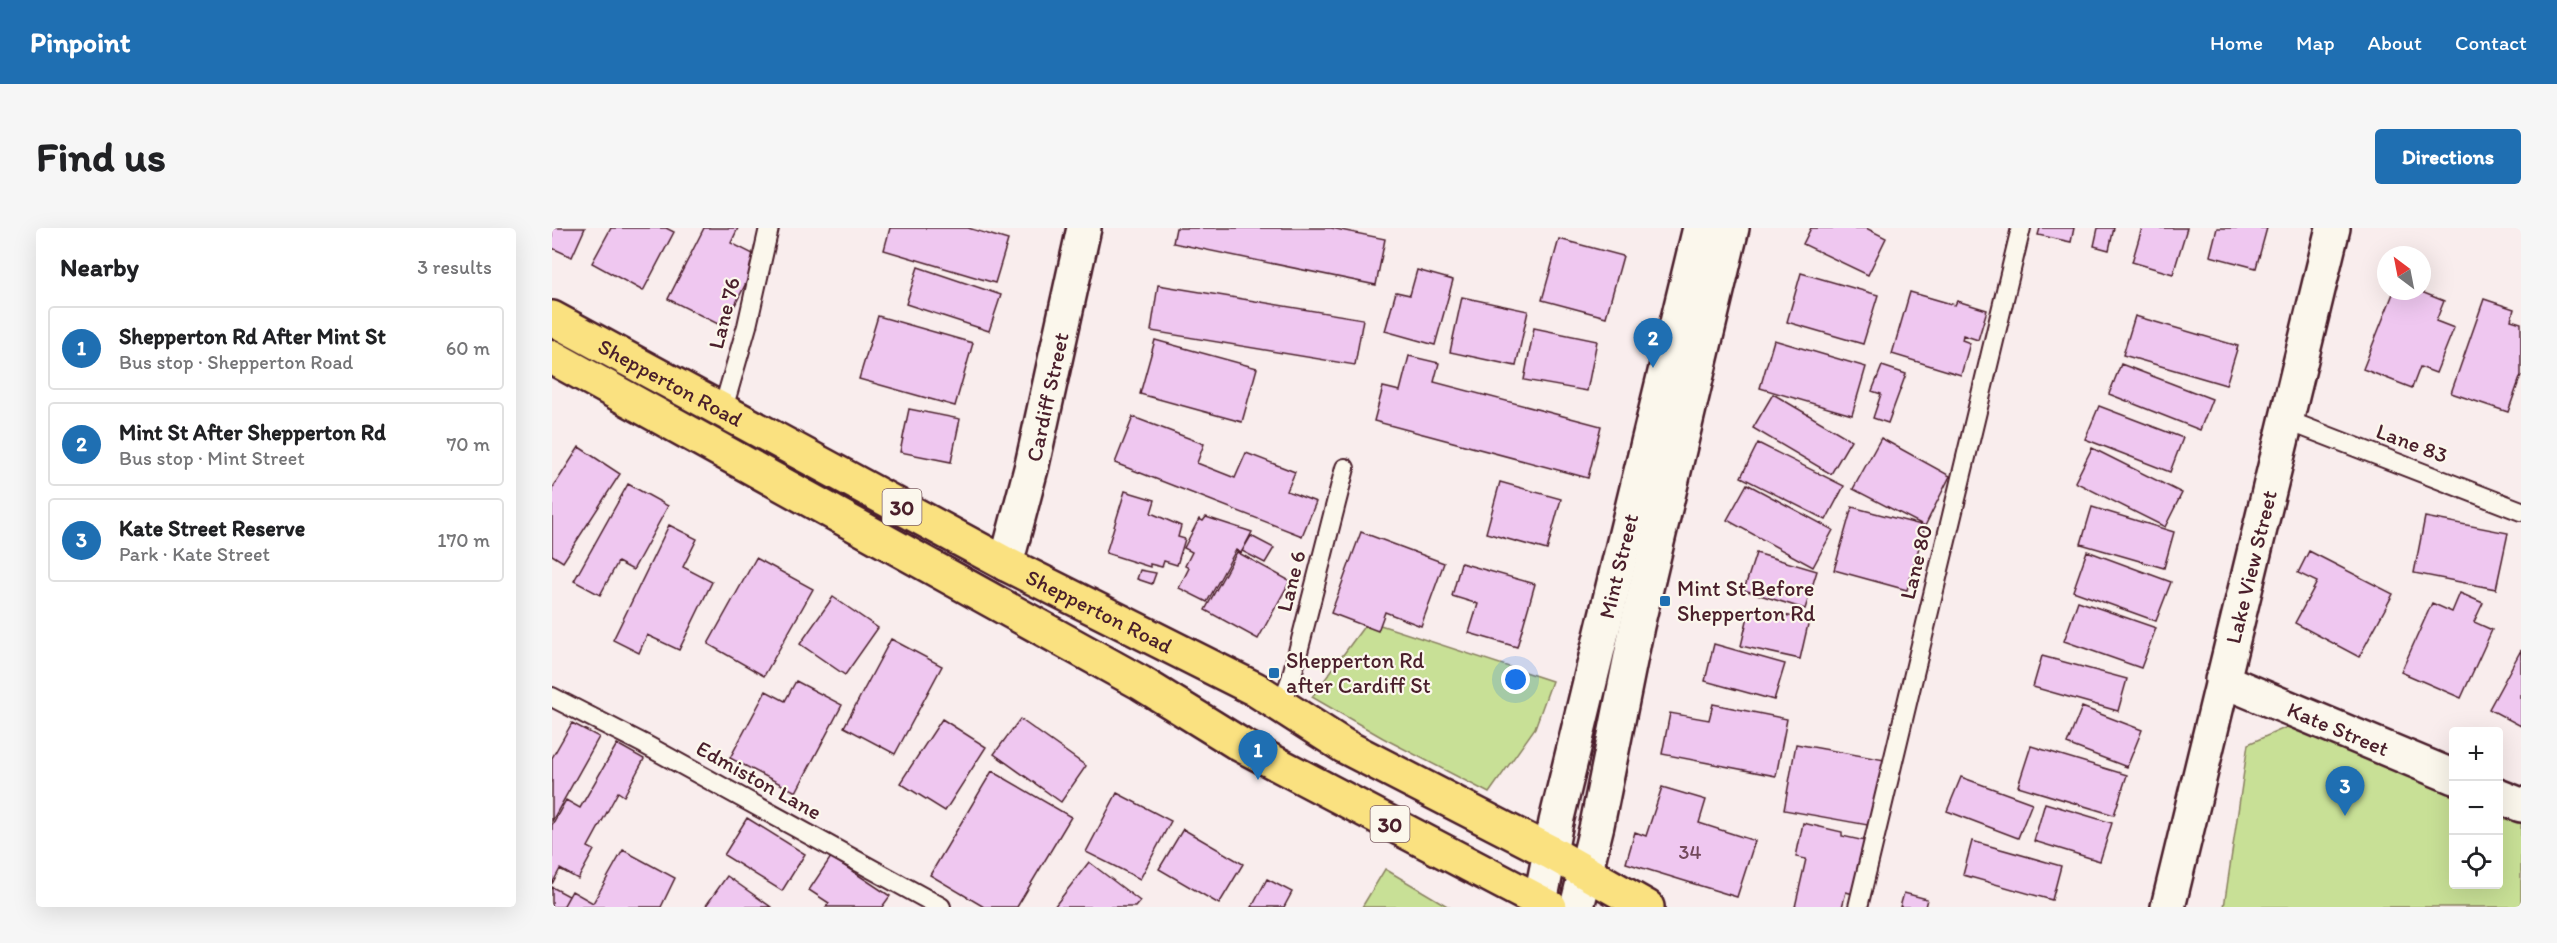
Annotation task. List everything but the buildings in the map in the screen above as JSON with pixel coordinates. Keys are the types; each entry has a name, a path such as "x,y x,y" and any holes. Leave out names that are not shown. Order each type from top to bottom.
{"highway":[{"name":"Shepperton Road","path":"552,318 1006,564 1255,689 1344,746 1550,852 1647,907"},
{"name":"Shepperton Road","path":"552,357 1141,683 1241,745 1543,905"}],"main road":[{"name":"Cardiff Street","path":"1006,564 1032,465 1084,228"},
{"name":"Mint Street","path":"1543,905 1550,852 1700,228"},
{"name":"Mint Street","path":"1577,907 1597,825 1637,626 1732,228"},
{"name":"Lake View Street","path":"2168,907 2333,228"},
{"name":"Kate Street","path":"2222,680 2449,775"},
{"path":"2503,798 2521,805"}],"lane":[{"name":"Lane 76","path":"723,409 747,326 769,228"},
{"name":"Lane 80","path":"1858,907 2021,228"},
{"name":"Lane 83","path":"2286,420 2521,511"},
{"name":"Lane 6","path":"1281,706 1292,679 1345,468"},
{"name":"Edmiston Lane","path":"552,698 644,744 941,907"}],"green space":[{"path":"1368,621 1552,681 1535,728 1489,793 1383,738 1312,697"},
{"path":"2294,724 2449,790 2449,889 2503,889 2503,814 2521,821 2521,907 2224,907 2248,744"},
{"path":"1385,869 1449,907 1362,907"}],"place":[{"name":"Mint St After Shepperton Rd","path":"1653,368"},
{"name":"Mint St Before Shepperton Rd","path":"1665,601"},
{"name":"Shepperton Rd after Cardiff St","path":"1274,673"},
{"name":"Shepperton Rd After Mint St","path":"1258,780"},
{"name":"Kate Street Reserve","path":"2345,816"}]}
